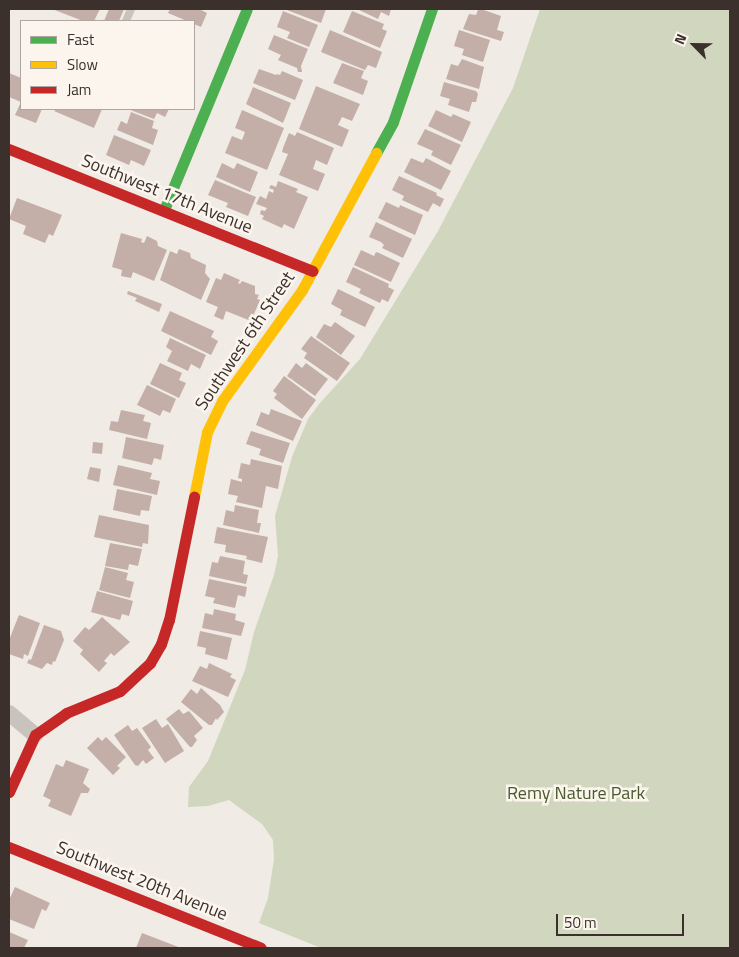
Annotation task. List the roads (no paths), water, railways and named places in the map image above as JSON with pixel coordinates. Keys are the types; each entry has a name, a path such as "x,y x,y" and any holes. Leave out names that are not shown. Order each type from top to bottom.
{"street":[{"path":"164,210 247,9"},
{"name":"Southwest 6th Street","path":"35,735 66,713 120,691 150,663 161,644 169,620 207,432 222,401 294,303 393,122 432,9"},
{"name":"Southwest 17th Avenue","path":"9,149 312,271"},
{"path":"9,713 35,735 9,792"},
{"name":"Southwest 20th Avenue","path":"9,847 238,944 261,948"}],"park label":[{"name":"Remy Nature Park","path":"576,793"}]}
